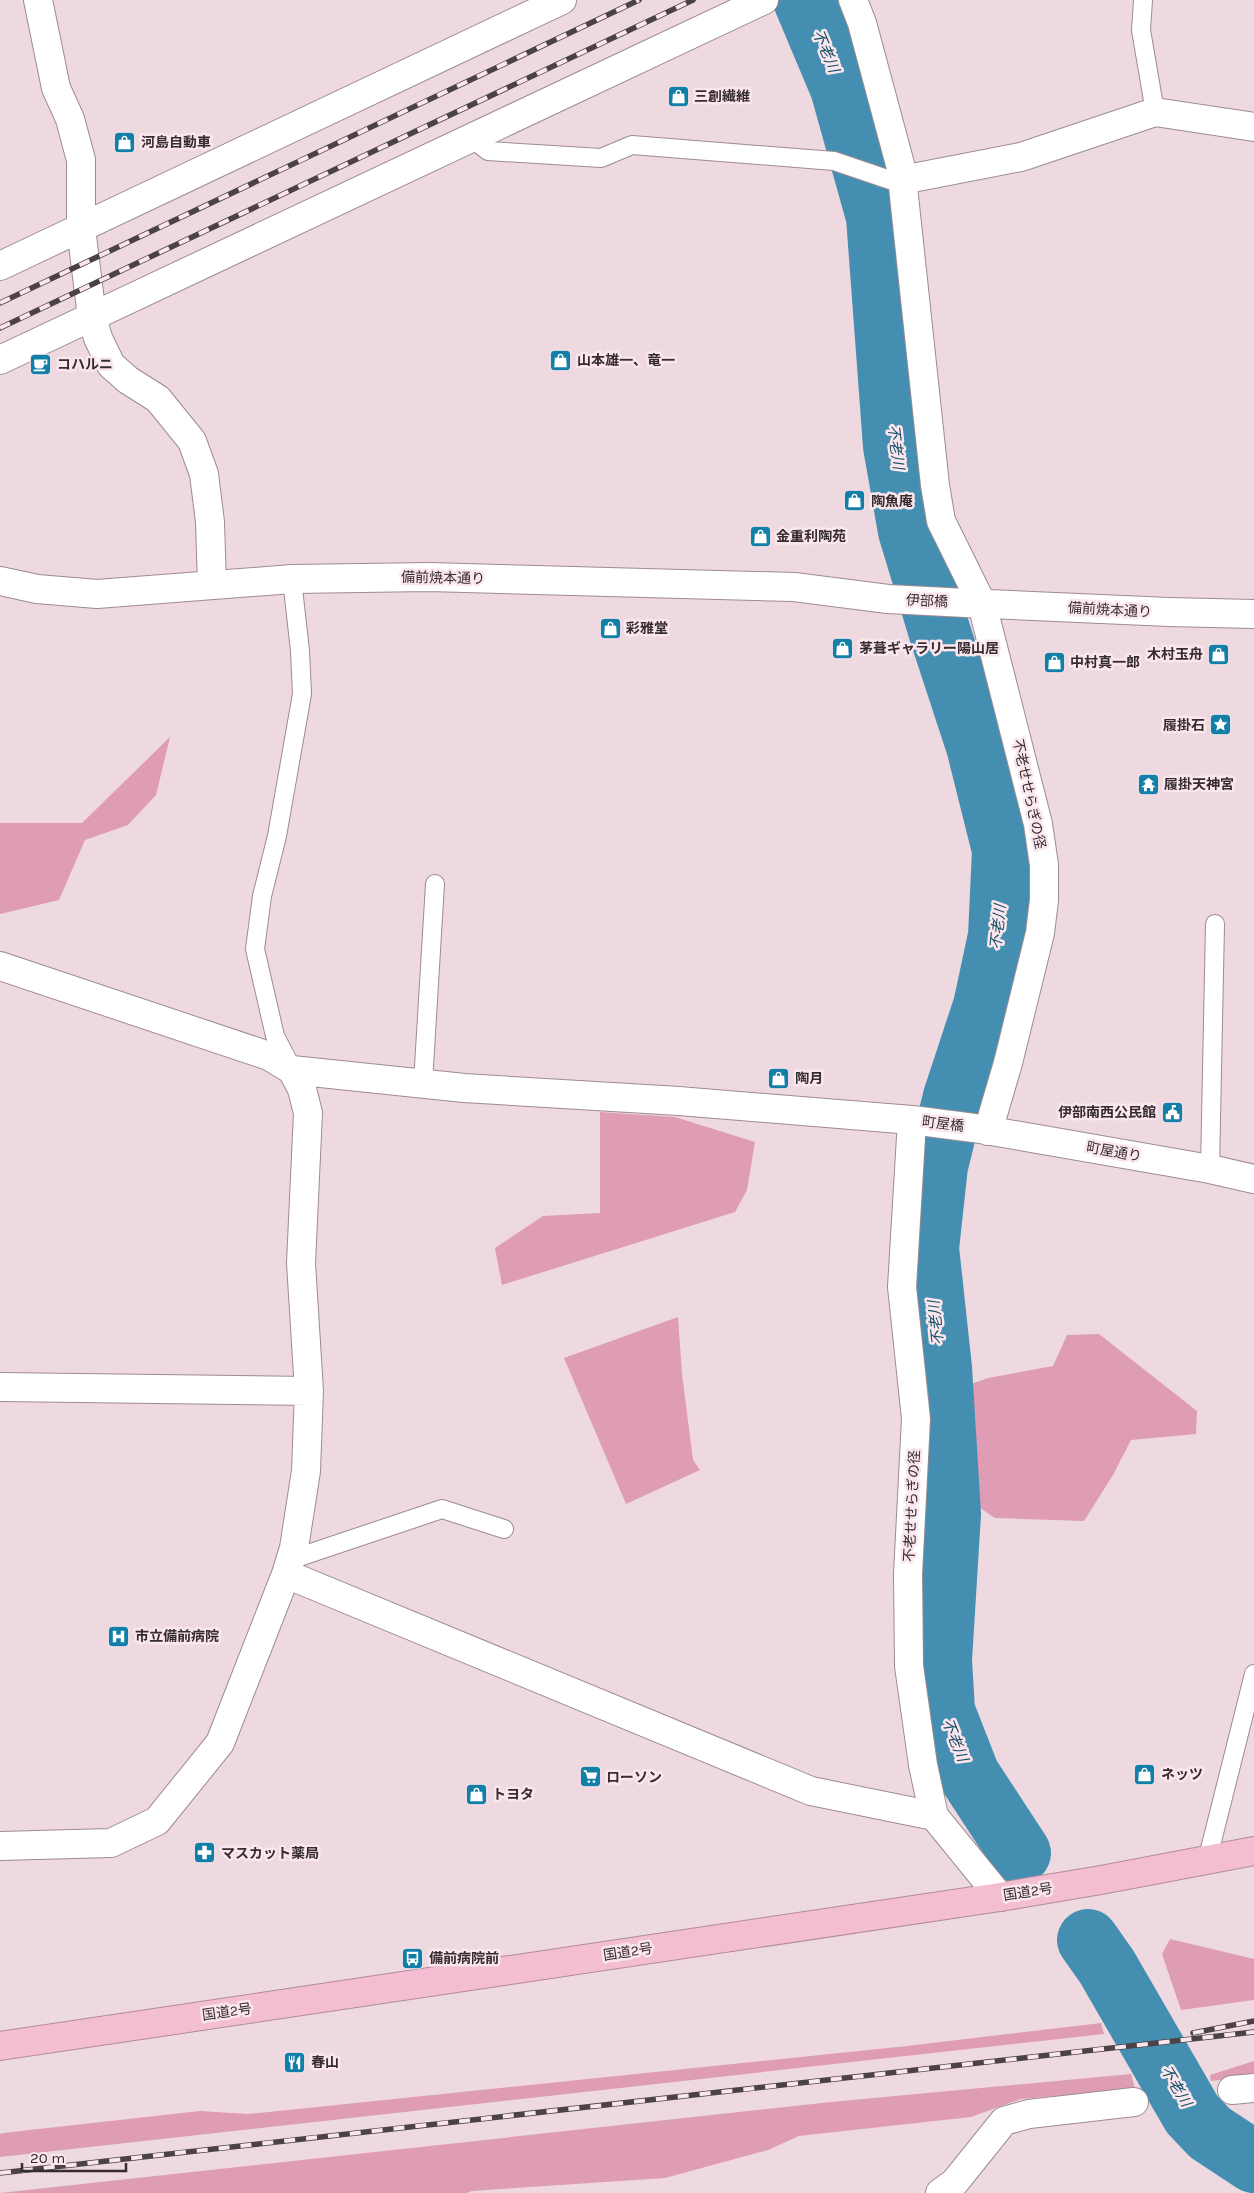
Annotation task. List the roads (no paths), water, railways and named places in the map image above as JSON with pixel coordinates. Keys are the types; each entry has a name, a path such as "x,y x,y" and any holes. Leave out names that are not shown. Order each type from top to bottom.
{"highway":[{"name":"国道2号","path":"0,2046 1000,1897 1254,1851"}],"street":[{"path":"38,0 56,88 70,120 81,160 81,228 92,317 111,365 128,380 158,399 192,441 204,474 210,522 212,584"},
{"path":"0,266 562,0"},
{"path":"0,360 764,0"},
{"name":"不老せせらぎの径","path":"854,0 862,23 901,168 896,180 934,485 941,521 974,603 1038,824 1044,865 1044,900 1040,933 1008,1063 981,1129"},
{"path":"896,180 1022,157 1155,112 1254,127"},
{"name":"備前焼本通り","path":"0,581 37,589 97,594 292,579 429,577 794,587 888,598"},
{"name":"伊部橋","path":"888,598 974,603"},
{"name":"備前焼本通り","path":"974,603 1254,614"},
{"path":"0,966 269,1056 292,1070 302,1089 308,1113 301,1263 309,1391 306,1472 294,1548 220,1743 157,1821 111,1843 0,1846"},
{"name":"町屋橋","path":"292,1070 464,1088 679,1100 912,1120 981,1129"},
{"name":"不老せせらぎの径","path":"912,1120 902,1287 916,1419 908,1574 909,1666 923,1765 934,1816 1000,1897"},
{"name":"町屋通り","path":"981,1129 1210,1169 1254,1179"},
{"path":"0,1387 309,1391"},
{"path":"288,1567 811,1791 934,1816"},
{"path":"940,2193 955,2182 1004,2121 1029,2114 1134,2102"}],"lane":[{"path":"1143,0 1141,30 1155,112"},
{"path":"470,137 488,151 601,158 632,145 834,161 896,180"},
{"path":"292,579 300,651 302,694 277,836 262,896 255,949 275,1036 292,1070"},
{"path":"423,1083 435,884"},
{"path":"1210,1169 1215,924"},
{"path":"288,1567 442,1509 504,1529"},
{"path":"1207,1861 1254,1674"}],"waterway":[{"name":"不老川","path":"804,0 841,88 877,217 894,446 909,531 977,746 1003,850 999,936 984,1006 954,1097 937,1166 928,1248 941,1368 950,1514 941,1660 944,1711 969,1775 1020,1853"},
{"name":"不老川","path":"1088,1940 1107,1967 1192,2114 1210,2133 1254,2162"}],"railway":[{"path":"0,303 639,0"},
{"path":"0,328 693,0"},
{"path":"1193,2033 1254,2021"},
{"path":"0,2173 1254,2032"}],"place":[{"name":"三創繊維","path":"678,96"},
{"name":"河島自動車","path":"125,142"},
{"name":"山本雄一、竜一","path":"561,360"},
{"name":"コハルニ","path":"41,364"},
{"name":"陶魚庵","path":"855,501"},
{"name":"金重利陶苑","path":"760,536"},
{"name":"彩雅堂","path":"610,628"},
{"name":"茅葺ギャラリー陽山居","path":"843,648"},
{"name":"木村玉舟","path":"1219,654"},
{"name":"中村真一郎","path":"1054,662"},
{"name":"履掛石","path":"1221,725"},
{"name":"履掛天神宮","path":"1148,784"},
{"name":"陶月","path":"779,1078"},
{"name":"伊部南西公民館","path":"1172,1112"},
{"name":"市立備前病院","path":"119,1636"},
{"name":"ネッツ","path":"1145,1774"},
{"name":"ローソン","path":"590,1777"},
{"name":"トヨタ","path":"476,1794"},
{"name":"マスカット薬局","path":"205,1853"},
{"name":"備前病院前","path":"413,1958"},
{"name":"春山","path":"295,2062"}]}
